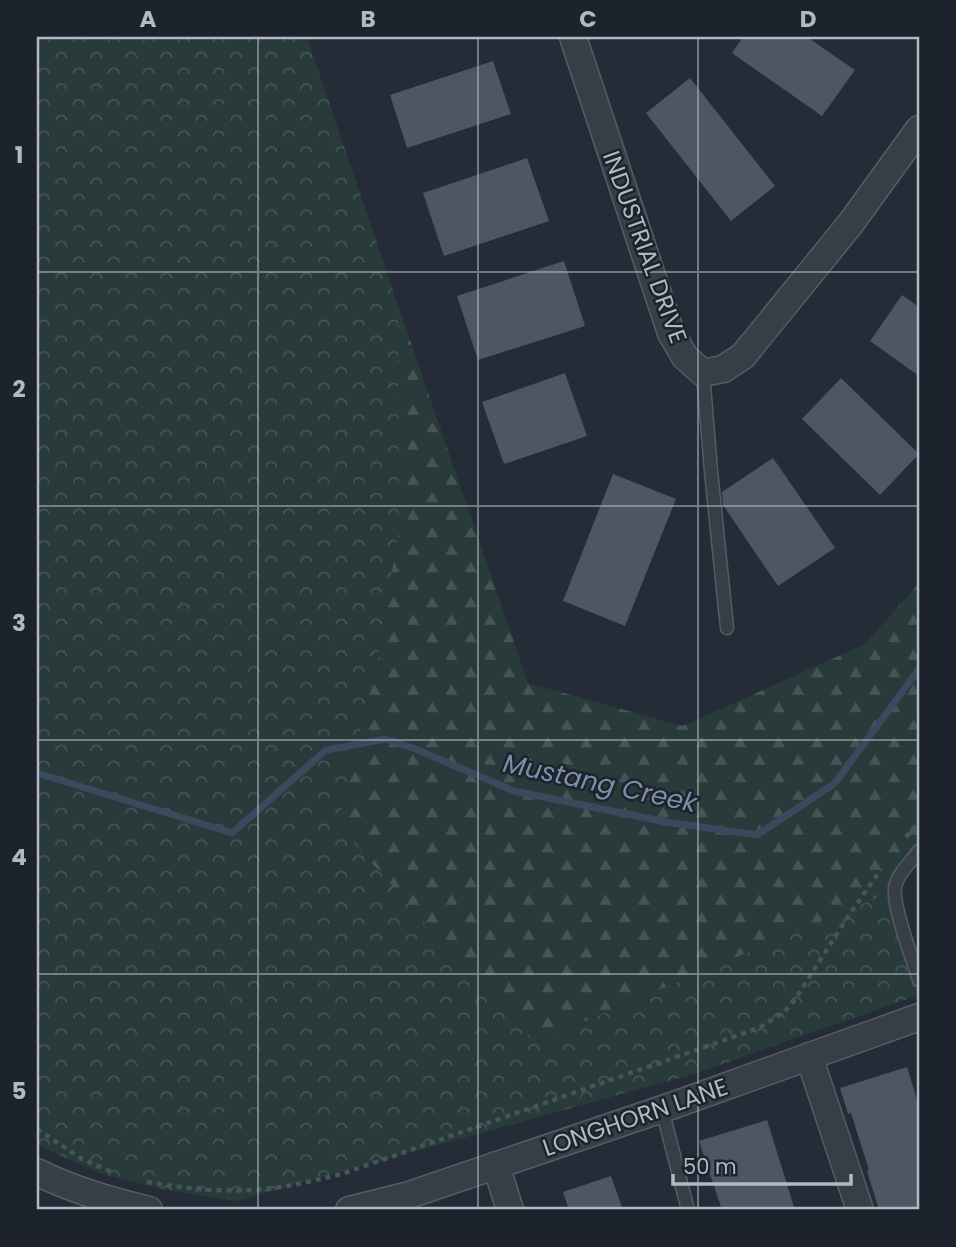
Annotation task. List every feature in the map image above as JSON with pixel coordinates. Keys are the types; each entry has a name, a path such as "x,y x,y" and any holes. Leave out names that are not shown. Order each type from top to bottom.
{"street":[{"name":"INDUSTRIAL DRIVE","path":"572,37 671,333 685,357 703,373"},
{"path":"703,373 723,369 743,356 851,223 919,129"},
{"name":"LONGHORN LANE","path":"349,1210 409,1195 662,1109 919,1017"},
{"path":"809,1056 860,1210"},
{"path":"496,1165 510,1210"},
{"path":"37,1172 72,1188 149,1210"}],"lane":[{"path":"703,373 727,628"},
{"path":"919,851 907,865 895,887 897,907 919,980"},
{"path":"662,1109 688,1210"}],"path":[{"path":"904,840 919,822"},
{"path":"135,1179 181,1188 220,1191 253,1190 314,1181 342,1174 759,1028 794,1001 885,863"},
{"path":"37,1129 82,1159 124,1176"}],"green space":[{"path":"37,37 307,37 398,305 399,526 378,659 338,826 534,1043 886,894 919,970 919,995 694,1074 236,1201 161,1189 99,1173 37,1145"},
{"path":"398,305 528,683 683,726 865,644 919,583 919,854 886,894 534,1043 338,826 378,659 399,526"}],"building":[{"path":"743,37 807,37 855,70 822,116 732,53"},
{"path":"493,61 511,114 407,148 390,95"},
{"path":"690,78 775,186 731,221 646,113"},
{"path":"527,158 549,221 444,256 423,193"},
{"path":"564,261 585,326 478,360 457,296"},
{"path":"902,295 919,307 919,376 870,341"},
{"path":"565,373 587,436 504,464 482,402"},
{"path":"841,378 919,454 880,495 802,419"},
{"path":"773,458 835,548 778,586 723,505 722,492"},
{"path":"613,474 676,499 625,626 563,601"},
{"path":"907,1067 919,1106 919,1210 879,1210 851,1113 848,1114 840,1088"},
{"path":"767,1120 795,1210 722,1210 699,1141"},
{"path":"611,1176 623,1210 569,1210 563,1192"}],"waterway":[{"name":"Mustang Creek","path":"37,773 232,833 326,750 386,739 514,791 666,822 757,835 835,783 919,669"}]}
